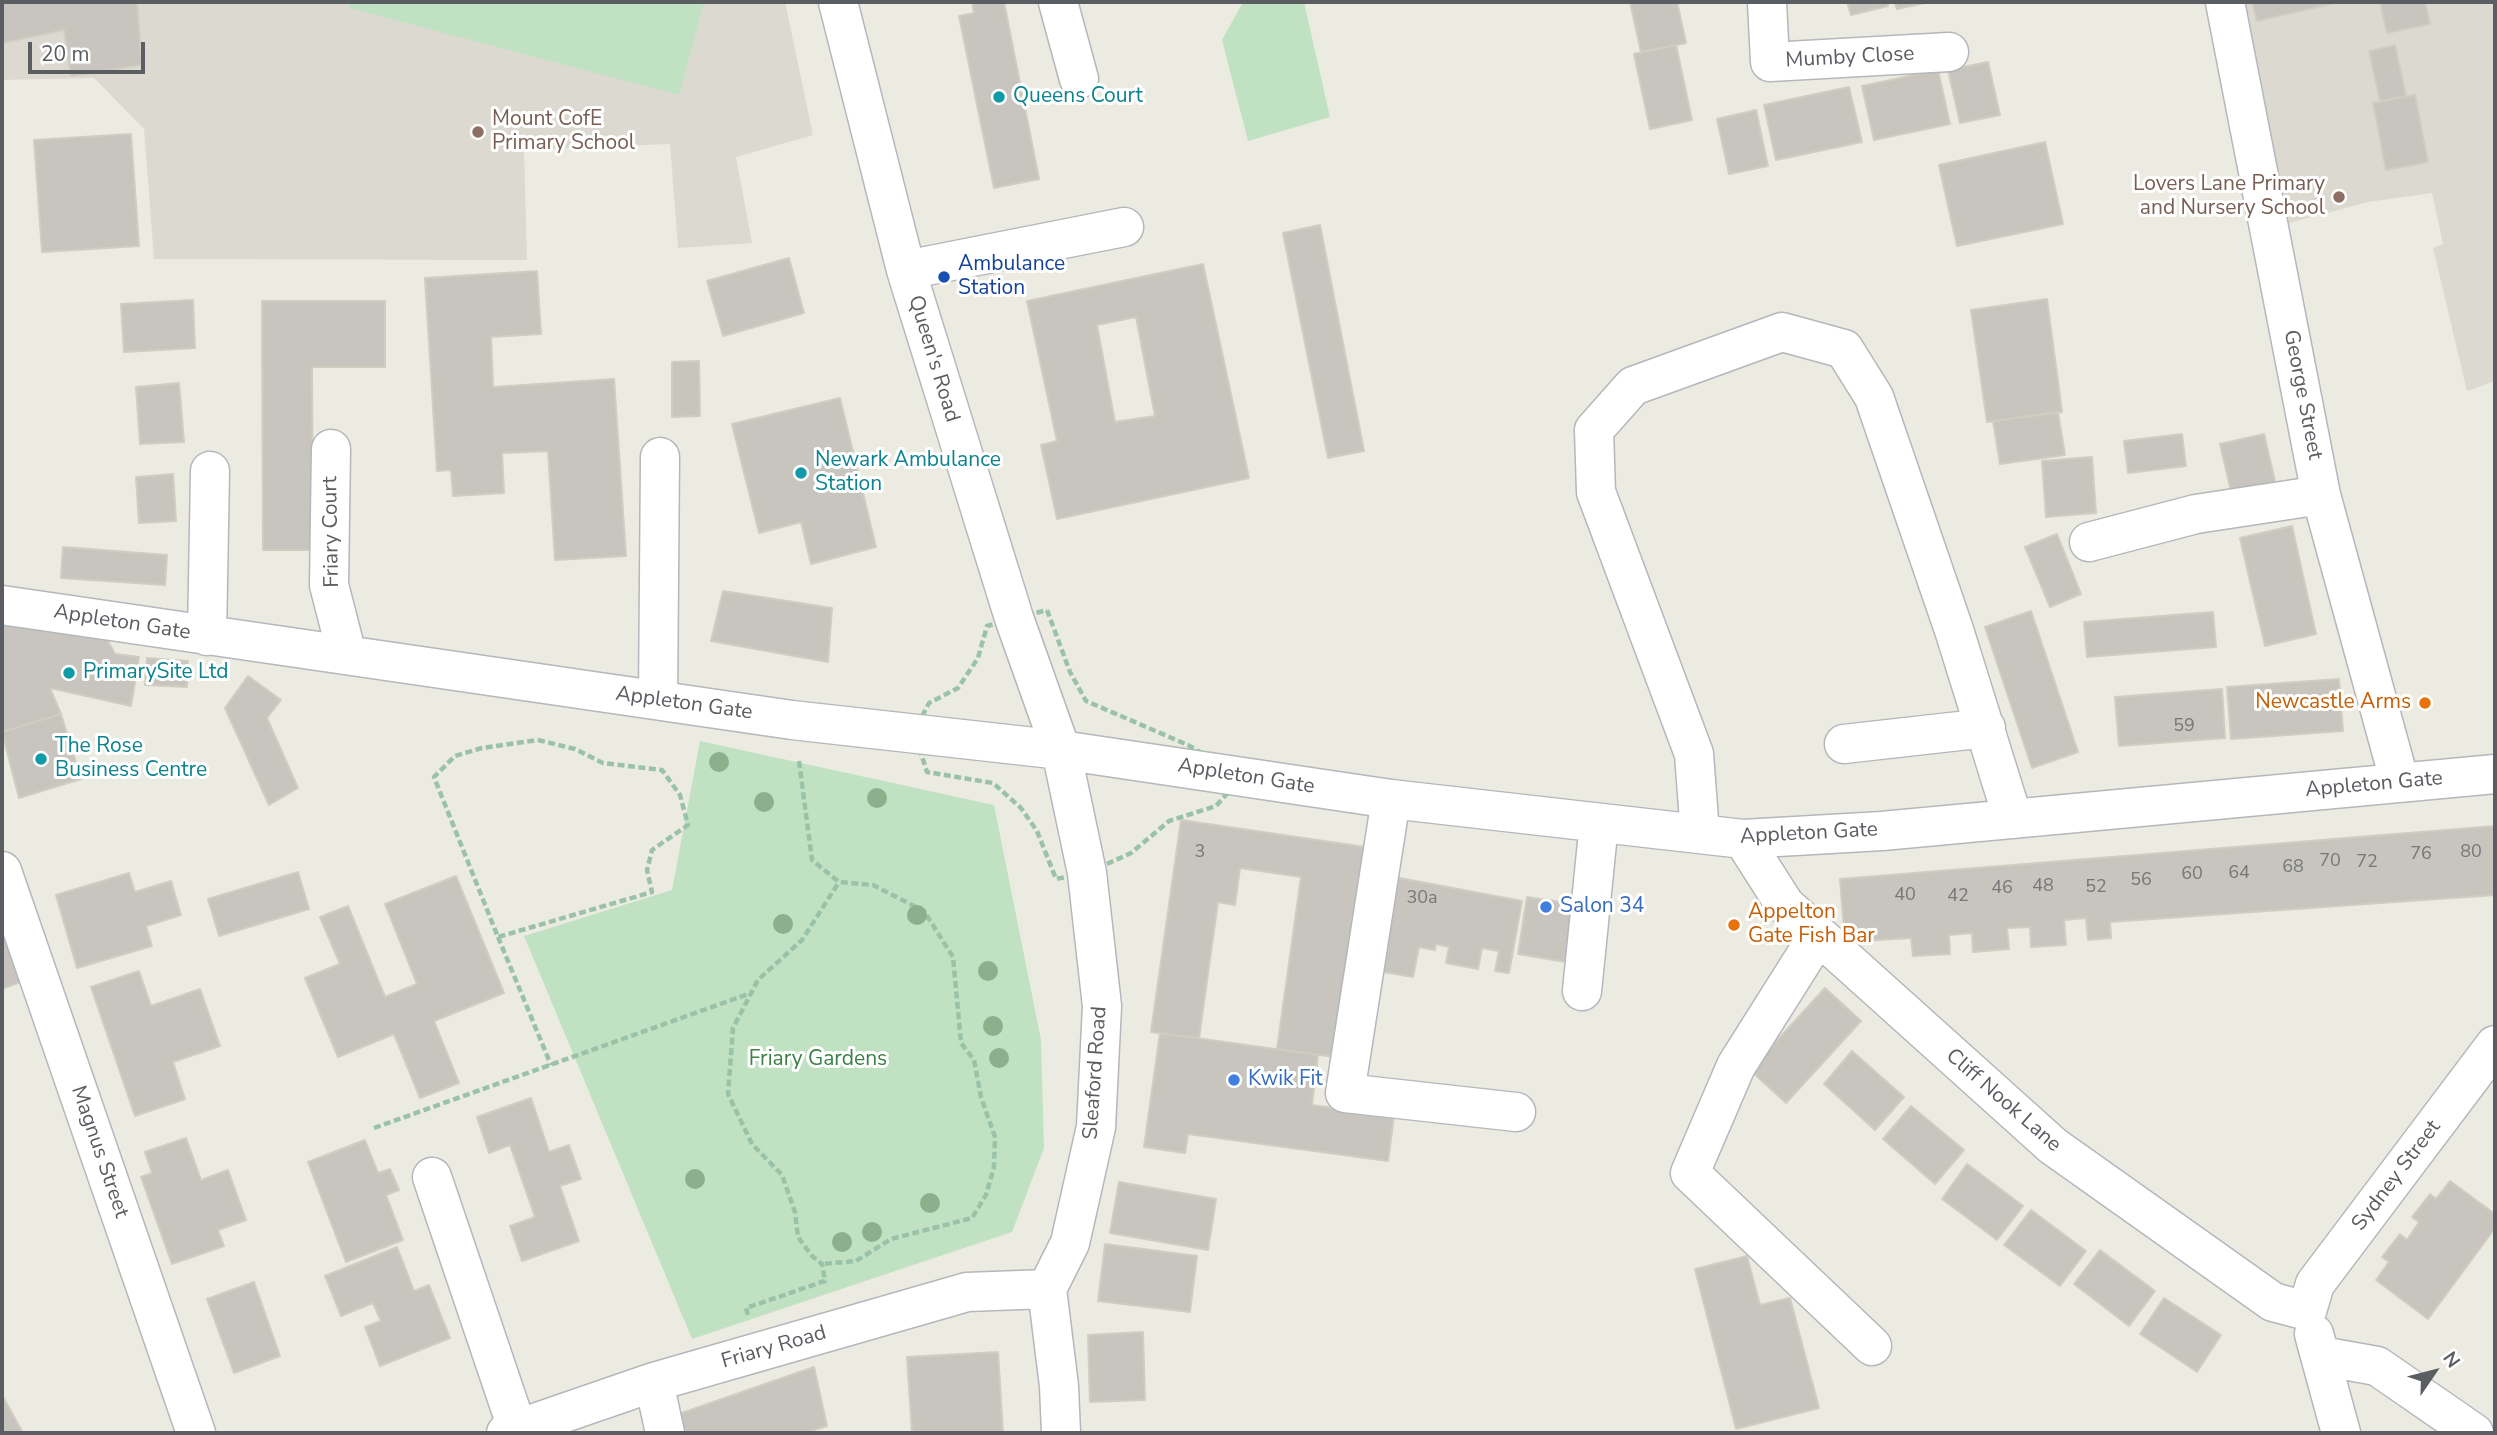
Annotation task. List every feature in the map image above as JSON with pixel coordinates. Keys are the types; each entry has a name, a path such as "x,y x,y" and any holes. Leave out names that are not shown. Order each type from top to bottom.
{"street":[{"name":"Queen's Road","path":"838,2 906,270 1014,618 1061,750"},
{"path":"1058,2 1079,79"},
{"name":"Mumby Close","path":"1767,2 1769,62 1949,52"},
{"name":"George Street","path":"2225,2 2321,495 2400,783"},
{"path":"906,270 1124,227"},
{"path":"1700,834 1694,754 1595,492 1594,430 1633,386 1782,332 1844,349 1874,397 1986,728 2013,819"},
{"name":"Friary Court","path":"331,450 329,585 346,655"},
{"path":"658,700 660,457"},
{"path":"207,636 210,471"},
{"path":"2089,542 2196,514 2321,495"},
{"name":"Appleton Gate","path":"2,605 792,720 1061,750 1391,799 1743,839 2013,819 2495,774"},
{"path":"1844,744 1986,728"},
{"name":"Sleaford Road","path":"1047,1289 1070,1243 1096,1127 1102,1006 1087,873 1061,750"},
{"path":"1391,799 1345,1093 1516,1112"},
{"path":"1582,991 1599,823"},
{"name":"Cliff Nook Lane","path":"1743,839 1785,905 2053,1146 2273,1302 2307,1311"},
{"name":"Magnus Street","path":"2,871 196,1433"},
{"path":"1818,936 1736,1066 1690,1172 1872,1346"},
{"name":"Sydney Street","path":"2307,1311 2315,1284 2495,1045"},
{"path":"432,1178 511,1431"},
{"path":"1047,1289 1061,1433"},
{"name":"Friary Road","path":"511,1431 654,1382 967,1292 1047,1289"},
{"path":"2307,1311 2340,1433"},
{"path":"2321,1356 2377,1366 2474,1433"},
{"path":"654,1382 665,1433"}],"path":[{"path":"792,720 812,860 839,882 873,885 924,911 953,957 961,1043 974,1060 981,1097 995,1137 994,1167 986,1195 972,1218 891,1238 856,1261 822,1264 812,1256 799,1237 795,1212 782,1175 752,1144 728,1094 733,1028 751,993 758,981 802,940 839,882"},
{"path":"498,937 652,892 647,870 652,850 688,825 680,795 662,770 604,763 575,749 538,740 455,756 434,777 498,937 551,1065"},
{"path":"374,1128 751,993"}],"shaded area":[{"name":"Mount CofE Primary School","path":"2,2 785,2 813,135 736,157 752,243 678,248 670,144 524,150 527,260 154,259 144,129 94,78 2,80"},
{"name":"Lovers Lane Primary and Nursery School","path":"2231,2 2495,2 2495,381 2467,391 2433,248 2443,244 2432,193 2368,202 2286,224"}],"green space":[{"path":"351,2 704,2 679,95 349,8"},
{"path":"1243,2 1304,2 1330,117 1248,141 1222,40"},
{"name":"Friary Gardens","path":"700,741 994,805 1041,1040 1044,1148 1012,1232 692,1339 524,936 672,890"}],"building":[{"path":"2,2 137,2 142,65 71,76 64,30 2,43"},
{"name":"Queens Court","path":"972,2 1004,2 1039,179 994,188 959,16 974,13"},
{"path":"1630,2 1677,2 1686,43 1641,52"},
{"path":"1847,2 1887,2 1888,6 1851,15"},
{"path":"1894,2 1929,2 1897,9"},
{"path":"2252,2 2339,2 2257,21"},
{"path":"2380,2 2425,2 2430,24 2387,33"},
{"path":"1676,45 1692,120 1650,129 1634,54"},
{"path":"2395,45 2406,96 2380,101 2369,51"},
{"path":"1988,62 2000,115 1960,123 1948,70"},
{"path":"1938,70 1950,124 1874,140 1862,86"},
{"path":"1849,87 1862,142 1776,160 1764,105"},
{"path":"2415,95 2428,162 2386,170 2373,103"},
{"path":"1756,110 1768,166 1729,174 1717,119"},
{"path":"131,134 139,246 42,252 34,140"},
{"path":"2045,142 2063,224 1957,246 1939,165"},
{"path":"1320,225 1364,451 1328,458 1283,233"},
{"path":"789,258 804,313 723,336 707,281"},
{"path":"1203,264 1249,478 1057,519 1041,445 1057,441 1027,301","holes":["1136,317 1155,416 1115,422 1097,325"]},
{"path":"537,271 541,334 491,337 493,387 614,379 626,556 555,560 548,451 502,453 504,493 453,496 451,470 437,471 425,278"},
{"path":"2047,299 2062,412 1987,422 1971,310"},
{"path":"193,300 195,348 124,352 121,304"},
{"path":"262,301 385,301 385,367 312,367 313,550 263,550"},
{"path":"699,361 700,416 672,417 672,362"},
{"path":"179,383 184,442 140,444 136,387"},
{"name":"Newark Ambulance Station","path":"840,398 876,547 811,564 801,522 759,533 732,424"},
{"path":"2058,412 2065,455 2000,464 1993,421"},
{"path":"2182,434 2186,466 2128,473 2124,441"},
{"path":"2264,434 2277,490 2233,500 2220,444"},
{"path":"2092,457 2096,513 2046,517 2042,461"},
{"path":"173,474 176,521 139,523 136,477"},
{"path":"2292,526 2316,634 2265,646 2240,538"},
{"path":"2057,534 2081,594 2050,607 2025,547"},
{"path":"63,547 167,555 165,585 61,578"},
{"path":"723,591 832,608 828,662 711,641"},
{"path":"2031,611 2078,752 2032,768 1985,627"},
{"path":"2213,612 2216,647 2087,657 2084,622"},
{"name":"PrimarySite Ltd","path":"2,625 51,627 107,639 115,654 139,657 131,706 50,688 61,714 2,732"},
{"path":"147,658 188,661 187,687 145,685"},
{"path":"248,676 281,700 267,718 298,788 269,805 225,708"},
{"path":"2339,679 2343,731 2231,739 2227,687"},
{"path":"2222,689 2225,738 2119,746 2115,697"},
{"name":"The Rose Business Centre","path":"61,714 81,779 19,798 2,732"},
{"path":"1181,820 1365,847 1335,1057 1277,1049 1301,877 1240,868 1235,905 1218,902 1199,1038 1151,1032"},
{"path":"2495,826 2495,895 2110,922 2111,938 2088,940 2086,918 2064,920 2066,945 2031,947 2030,927 2007,928 2009,949 1973,952 1972,933 1949,935 1950,954 1913,956 1911,938 1845,942 1840,879"},
{"path":"298,872 309,909 219,936 208,899"},
{"path":"129,873 135,892 171,881 181,915 146,926 152,946 77,968 56,895"},
{"path":"456,876 504,993 434,1021 459,1083 420,1098 394,1034 338,1057 305,978 340,964 320,917 348,906 385,997 417,984 385,904"},
{"path":"1389,876 1522,901 1509,973 1495,971 1499,951 1482,948 1478,969 1446,963 1449,947 1436,944 1435,950 1419,947 1413,977 1384,972 1389,941 1378,939"},
{"path":"1527,897 1587,906 1578,964 1518,954"},
{"path":"2,914 26,980 2,989"},
{"path":"139,971 151,1006 200,989 220,1046 173,1062 185,1099 135,1116 91,987"},
{"path":"1825,988 1861,1021 1786,1103 1750,1070"},
{"name":"Kwik Fit","path":"1160,1033 1318,1055 1312,1105 1394,1116 1388,1161 1188,1134 1185,1153 1144,1147"},
{"path":"1852,1051 1904,1097 1875,1130 1824,1084"},
{"path":"531,1098 549,1152 569,1145 581,1179 560,1186 579,1241 522,1261 510,1226 535,1217 510,1145 489,1153 477,1117"},
{"path":"1911,1106 1964,1150 1935,1184 1883,1139"},
{"path":"186,1138 201,1180 228,1170 246,1220 218,1230 224,1246 172,1264 141,1177 152,1173 145,1152"},
{"path":"365,1140 378,1173 390,1169 399,1190 386,1195 403,1240 346,1262 308,1162"},
{"path":"1967,1164 2023,1206 1997,1240 1942,1199"},
{"path":"2450,1181 2495,1214 2495,1228 2428,1319 2376,1280 2389,1262 2382,1257 2400,1234 2407,1240 2419,1222 2412,1217 2430,1194 2436,1199"},
{"path":"1119,1182 1216,1199 1208,1250 1110,1233"},
{"path":"2031,1210 2086,1251 2060,1286 2004,1245"},
{"path":"1105,1244 1197,1256 1190,1312 1098,1301"},
{"path":"397,1247 414,1291 429,1285 450,1338 380,1366 365,1327 381,1321 373,1303 341,1316 325,1276"},
{"path":"2100,1250 2155,1291 2129,1326 2074,1284"},
{"path":"1747,1256 1760,1305 1790,1298 1819,1408 1736,1429 1695,1269"},
{"path":"254,1282 280,1356 234,1373 207,1299"},
{"path":"2164,1298 2221,1335 2197,1372 2140,1334"},
{"path":"1143,1332 1145,1400 1090,1402 1088,1335"},
{"path":"998,1352 1003,1433 912,1433 907,1357"},
{"path":"814,1367 827,1426 805,1433 677,1433 673,1416"},
{"path":"2,1395 23,1433 2,1433"}],"place":[{"name":"Queens Court","path":"999,97"},
{"name":"Mount CofE Primary School","path":"478,132"},
{"name":"Lovers Lane Primary and Nursery School","path":"2339,197"},
{"name":"Ambulance Station","path":"944,277"},
{"name":"Newark Ambulance Station","path":"801,473"},
{"name":"PrimarySite Ltd","path":"69,673"},
{"name":"Newcastle Arms","path":"2425,703"},
{"name":"The Rose Business Centre","path":"41,759"},
{"name":"Salon 34","path":"1546,907"},
{"name":"Appelton Gate Fish Bar","path":"1734,925"},
{"name":"Kwik Fit","path":"1234,1080"}]}
